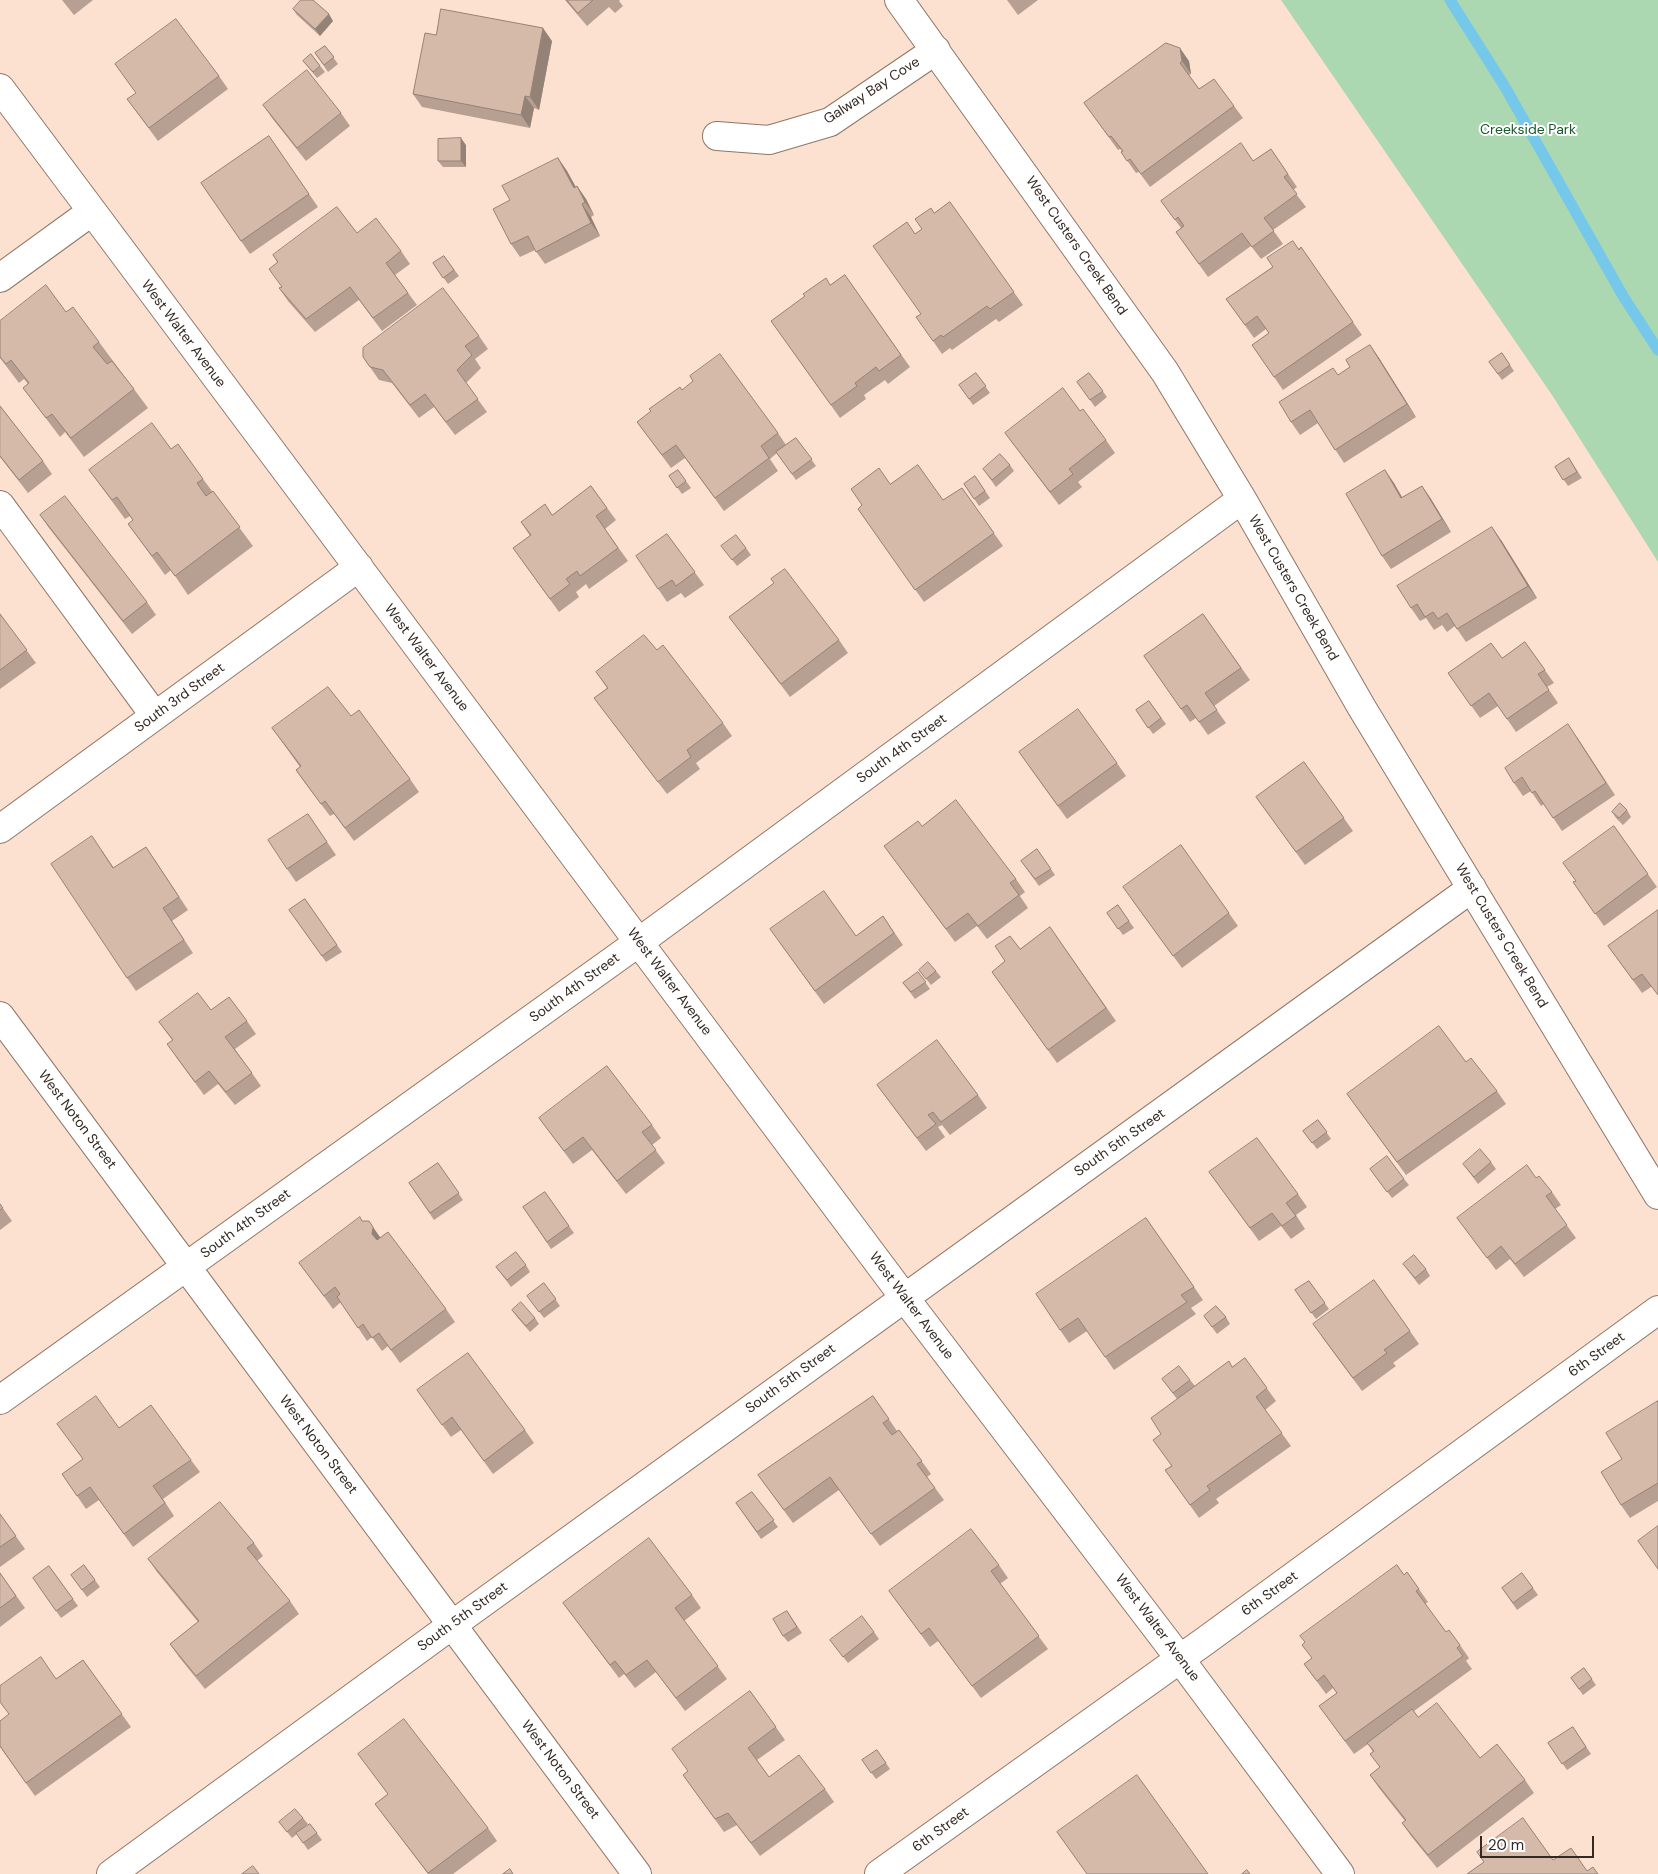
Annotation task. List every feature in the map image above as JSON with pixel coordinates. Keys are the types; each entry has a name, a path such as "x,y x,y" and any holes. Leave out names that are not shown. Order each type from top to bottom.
{"street":[{"name":"West Custers Creek Bend","path":"899,0 1165,372 1242,499 1362,708 1658,1195"},
{"name":"Galway Bay Cove","path":"717,136 769,140 830,122 936,50"},
{"name":"West Walter Avenue","path":"0,88 904,1297 1180,1659 1340,1874"},
{"path":"0,278 91,212"},
{"name":"South 4th Street","path":"0,1400 639,942 1242,499"},
{"path":"0,505 155,716"},
{"name":"South 3rd Street","path":"0,830 359,567"},
{"name":"South 5th Street","path":"111,1874 904,1297 1472,888"},
{"name":"West Noton Street","path":"0,1016 637,1874"},
{"name":"6th Street","path":"879,1874 1180,1659 1658,1310"}],"green space":[{"name":"Creekside Park","path":"1281,0 1658,0 1658,562 1552,395"}],"building":[{"path":"301,0 313,0 329,14 315,29 293,9"},
{"path":"567,0 593,0 578,13"},
{"path":"441,9 543,28 530,97 525,96 521,115 413,94 425,33 436,35"},
{"path":"176,19 219,76 149,128 127,99 136,93 115,64"},
{"path":"1166,43 1180,48 1182,61 1180,63 1199,89 1214,79 1234,106 1141,174 1130,159 1127,161 1121,152 1123,151 1111,136 1109,137 1084,103"},
{"path":"325,46 334,57 324,65 315,53"},
{"path":"311,54 320,66 313,72 303,61"},
{"path":"307,70 341,113 297,148 263,105"},
{"path":"269,136 309,194 241,241 201,183"},
{"path":"461,138 461,161 438,161 438,139"},
{"path":"1241,143 1253,161 1271,149 1288,174 1284,177 1297,194 1264,218 1274,231 1252,247 1242,233 1199,264 1176,232 1184,226 1178,217 1175,220 1161,201"},
{"path":"558,158 574,188 577,186 585,202 582,204 591,223 536,252 528,236 511,244 493,209 510,200 502,186"},
{"path":"950,202 1014,292 990,309 987,306 943,337 941,335 933,341 916,317 921,314 873,246 907,222 915,234 922,229 915,219 931,208 934,213"},
{"path":"337,207 357,233 376,218 401,251 386,263 408,293 373,318 350,287 306,319 279,288 282,287 269,269 278,262 273,255"},
{"path":"1293,241 1299,250 1301,247 1353,322 1274,377 1252,345 1269,333 1257,316 1245,325 1226,299 1273,267 1267,258"},
{"path":"444,256 454,270 443,278 433,263"},
{"path":"845,275 901,355 879,371 876,367 855,383 857,386 831,405 771,321 805,296 803,294 826,278 830,285"},
{"path":"46,285 66,312 73,307 99,342 93,347 107,364 112,361 134,389 71,438 52,414 46,418 23,388 29,383 11,360 6,364 0,357 0,321"},
{"path":"443,288 479,336 465,346 472,355 457,370 478,399 446,422 425,394 410,405 383,370 370,367 363,357 363,348"},
{"path":"1370,345 1407,404 1335,450 1310,410 1291,422 1279,402 1333,368 1338,375 1350,367 1346,360"},
{"path":"1502,353 1510,365 1498,374 1489,362"},
{"path":"720,354 778,433 761,446 769,458 715,498 676,445 662,455 637,422 651,411 649,409 680,387 682,390 693,381 690,376"},
{"path":"976,373 986,386 969,399 959,385"},
{"path":"1089,373 1103,391 1090,400 1077,382"},
{"path":"1063,388 1080,411 1083,409 1106,440 1069,469 1073,474 1050,492 1005,433"},
{"path":"0,406 43,461 19,480 0,456"},
{"path":"152,423 171,449 178,444 203,479 197,483 206,496 213,491 240,527 175,576 157,552 152,556 128,524 133,520 117,497 112,500 89,470"},
{"path":"796,438 812,459 792,474 776,452"},
{"path":"1000,454 1010,465 992,480 983,469"},
{"path":"1569,458 1577,472 1563,480 1555,467"},
{"path":"918,465 943,500 962,488 994,533 915,590 858,509 862,505 851,489 879,468 890,484"},
{"path":"678,470 686,481 677,488 669,476"},
{"path":"1385,470 1401,498 1422,486 1442,519 1382,556 1346,494"},
{"path":"975,476 985,491 974,499 964,484"},
{"path":"591,486 607,508 596,516 618,548 580,576 577,571 566,579 570,584 550,599 513,548 531,535 521,522 545,504 552,515"},
{"path":"65,496 147,602 123,621 40,515"},
{"path":"1492,527 1528,586 1457,629 1447,613 1438,619 1433,612 1425,617 1417,604 1411,608 1397,586"},
{"path":"667,534 695,572 676,586 672,580 658,589 636,556"},
{"path":"736,535 746,548 732,560 721,546"},
{"path":"785,569 839,640 781,684 729,617 774,583 771,579"},
{"path":"0,614 27,650 0,670"},
{"path":"1203,614 1241,668 1205,693 1217,710 1199,722 1187,705 1181,709 1144,656"},
{"path":"644,635 657,650 663,645 723,723 687,750 691,757 658,782 594,698 608,688 596,672"},
{"path":"1525,642 1545,670 1538,674 1549,690 1507,719 1489,693 1471,706 1448,673 1491,643 1502,658"},
{"path":"328,687 351,716 359,710 410,779 345,828 325,801 321,804 296,770 301,766 272,728"},
{"path":"1149,701 1161,718 1148,728 1136,710"},
{"path":"1078,709 1117,763 1058,806 1019,752"},
{"path":"1568,724 1606,783 1553,818 1535,791 1532,793 1522,777 1514,783 1505,768"},
{"path":"1304,762 1344,818 1296,852 1256,797"},
{"path":"956,800 1016,879 1010,883 1019,895 978,926 968,913 946,929 884,846 918,821 922,826"},
{"path":"1620,803 1627,810 1619,818 1612,812"},
{"path":"308,814 327,842 287,869 268,840"},
{"path":"1614,826 1648,874 1595,914 1573,882 1576,881 1563,863"},
{"path":"92,836 113,868 146,847 179,897 163,908 184,940 127,978 51,864"},
{"path":"1181,845 1229,913 1173,956 1123,887"},
{"path":"1037,849 1051,869 1035,879 1021,861"},
{"path":"824,891 856,936 883,916 894,933 815,991 770,929"},
{"path":"305,899 337,945 322,956 289,910"},
{"path":"1118,905 1129,921 1118,929 1107,913"},
{"path":"1658,910 1658,995 1642,974 1633,980 1608,946"},
{"path":"1050,927 1106,1008 1048,1050 992,972 1005,961 995,946 1010,936 1020,949"},
{"path":"928,962 936,971 926,979 919,970"},
{"path":"918,972 926,982 911,992 903,983"},
{"path":"198,993 211,1010 229,997 247,1021 225,1037 252,1073 226,1092 209,1071 195,1082 167,1044 173,1040 159,1022"},
{"path":"1439,1026 1466,1062 1471,1058 1497,1091 1397,1162 1347,1094"},
{"path":"937,1040 978,1095 941,1122 933,1112 928,1115 936,1124 917,1138 877,1085"},
{"path":"607,1066 652,1125 642,1132 656,1150 617,1181 583,1137 564,1151 539,1118"},
{"path":"1318,1120 1327,1132 1312,1143 1303,1131"},
{"path":"1257,1138 1298,1194 1286,1203 1296,1216 1282,1226 1272,1213 1250,1228 1209,1172"},
{"path":"1480,1149 1491,1162 1474,1177 1463,1164"},
{"path":"1387,1156 1404,1179 1387,1192 1370,1169"},
{"path":"438,1163 459,1193 430,1213 409,1183"},
{"path":"1527,1165 1536,1178 1539,1176 1552,1192 1546,1196 1567,1225 1515,1264 1501,1246 1487,1258 1457,1218"},
{"path":"545,1192 569,1226 547,1242 523,1207"},
{"path":"360,1217 362,1221 369,1221 373,1227 372,1234 377,1240 388,1232 446,1309 391,1350 379,1333 372,1338 363,1324 358,1328 337,1297 340,1294 335,1287 324,1296 299,1263"},
{"path":"1146,1218 1194,1287 1181,1295 1187,1302 1105,1357 1078,1318 1060,1330 1036,1294"},
{"path":"516,1252 526,1265 507,1280 496,1267"},
{"path":"1414,1255 1426,1269 1415,1278 1403,1264"},
{"path":"1374,1280 1410,1331 1384,1350 1387,1353 1353,1378 1313,1324"},
{"path":"1309,1281 1325,1303 1311,1313 1295,1290"},
{"path":"544,1283 556,1299 539,1312 527,1296"},
{"path":"521,1302 535,1318 526,1326 512,1310"},
{"path":"1216,1306 1226,1317 1212,1327 1204,1316"},
{"path":"468,1353 525,1430 484,1461 452,1417 442,1425 417,1390"},
{"path":"1245,1358 1267,1388 1256,1397 1282,1433 1207,1486 1210,1490 1190,1505 1165,1470 1172,1466 1153,1440 1161,1434 1151,1418 1229,1361 1232,1367"},
{"path":"1179,1366 1190,1380 1173,1393 1162,1379"},
{"path":"96,1396 119,1428 151,1405 191,1460 153,1486 165,1503 124,1534 90,1487 77,1496 62,1474 83,1459 57,1424"},
{"path":"873,1396 889,1419 883,1423 892,1435 899,1430 922,1461 917,1464 935,1488 871,1534 830,1477 784,1510 758,1475"},
{"path":"1658,1401 1658,1483 1621,1505 1601,1472 1622,1459 1606,1433"},
{"path":"752,1492 774,1520 757,1532 736,1503"},
{"path":"220,1502 254,1543 247,1548 290,1601 196,1676 170,1644 199,1621 148,1559"},
{"path":"0,1514 16,1536 0,1547"},
{"path":"1658,1526 1658,1569 1638,1541"},
{"path":"971,1529 999,1565 991,1571 1039,1636 972,1686 929,1628 921,1634 889,1591"},
{"path":"649,1538 692,1595 675,1608 718,1666 676,1698 647,1660 626,1675 615,1661 610,1665 563,1603"},
{"path":"84,1565 95,1580 82,1590 71,1575"},
{"path":"1397,1565 1404,1575 1407,1572 1419,1589 1416,1591 1446,1632 1449,1630 1460,1645 1457,1648 1463,1656 1345,1741 1319,1706 1337,1693 1324,1675 1317,1681 1304,1664 1312,1658 1302,1645 1305,1642 1300,1636"},
{"path":"49,1566 73,1599 56,1611 33,1578"},
{"path":"0,1573 16,1596 0,1608"},
{"path":"1522,1573 1533,1588 1513,1603 1502,1588"},
{"path":"787,1611 797,1627 783,1636 773,1619"},
{"path":"862,1616 874,1632 843,1657 830,1640"},
{"path":"41,1657 56,1679 83,1660 122,1714 26,1783 0,1746 0,1721 9,1714 0,1702 0,1686"},
{"path":"1584,1668 1592,1679 1579,1689 1571,1678"},
{"path":"750,1691 776,1727 748,1748 769,1777 799,1755 825,1789 751,1843 728,1813 715,1819 683,1775 688,1771 672,1749"},
{"path":"1437,1703 1480,1758 1497,1744 1525,1780 1428,1855 1402,1823 1406,1820 1370,1775 1380,1767 1370,1754 1374,1751 1367,1743 1412,1709 1418,1717"},
{"path":"404,1719 488,1828 428,1873 375,1804 388,1794 358,1754"},
{"path":"1573,1727 1586,1747 1562,1764 1548,1743"},
{"path":"877,1750 886,1763 871,1773 862,1760"},
{"path":"1137,1775 1208,1874 1087,1874 1057,1832"},
{"path":"295,1809 303,1818 287,1832 279,1822"},
{"path":"1523,1818 1553,1860 1571,1848 1587,1871 1593,1867 1598,1874 1467,1874 1484,1862 1477,1852"},
{"path":"310,1824 317,1833 303,1843 296,1833"},
{"path":"253,1866 259,1874 242,1874"},
{"path":"510,1869 513,1874 503,1874"},
{"path":"1247,1870 1250,1874 1242,1874"}],"waterway":[{"path":"1450,0 1505,87 1623,296 1658,350"}]}
